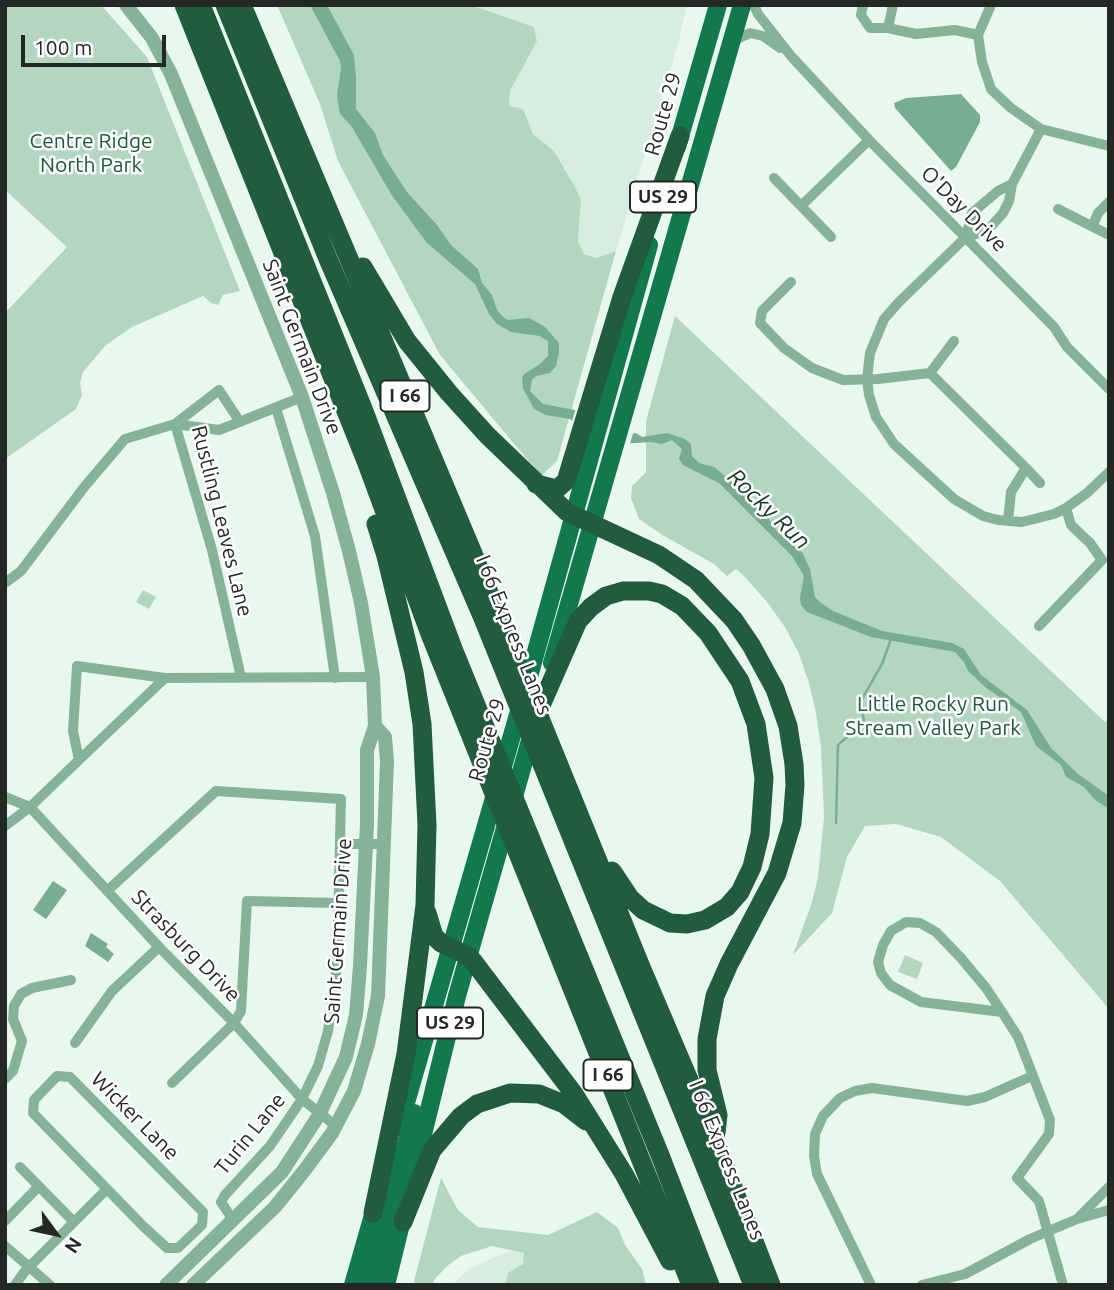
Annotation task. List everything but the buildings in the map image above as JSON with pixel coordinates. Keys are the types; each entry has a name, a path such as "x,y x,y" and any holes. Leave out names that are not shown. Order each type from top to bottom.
{"highway":[{"name":"I 66","path":"184,5 366,461 430,634 691,1285"},
{"path":"201,5 350,376 438,611 660,1155 710,1285"},
{"name":"I 66 Express Lanes","path":"225,5 328,259 505,672 752,1285"},
{"name":"I 66","path":"242,5 715,1141 771,1285"},
{"path":"536,484 554,489 563,486 584,449 602,386 622,297 680,136"},
{"path":"299,143 373,286 407,341 449,394 536,484 573,515 659,555 696,580 740,628 766,670 782,706 792,745 794,804 786,847 777,873 729,964 710,1015 706,1039 707,1070 718,1115 715,1141"},
{"path":"366,461 367,496 386,556 414,671 422,724 427,825 425,905 406,1055 373,1213"},
{"path":"538,710 572,630 583,614 606,596 637,589 662,594 695,617 730,664 747,699 756,724 763,765 760,834 745,884 734,899 716,915 697,922 678,924 663,921 643,910 619,883 573,799"},
{"path":"425,905 434,936 459,952 562,1077 604,1139 682,1285"},
{"path":"403,1222 432,1150 453,1124 477,1104 510,1093 539,1094 564,1104 604,1139"}],"main road":[{"name":"Route 29","path":"680,136 718,5"},
{"name":"Route 29","path":"353,1285 426,1033 459,952 538,710 742,5"},
{"name":"Route 29","path":"386,1285 403,1222 459,952 573,515 584,449"},
{"path":"370,1285 412,1119 426,1033"}],"street":[{"name":"Saint Germain Drive","path":"126,5 152,38 171,74 302,397 333,493 361,603 373,677 376,726 367,750 366,844 356,1015 346,1057 319,1115 282,1172 166,1285"},
{"name":"O'Day Drive","path":"754,5 791,56 869,140 1054,327 1067,347 1109,389"},
{"path":"863,5 861,15 870,28 888,28 916,34 955,30 978,35"},
{"path":"888,28 893,5"},
{"path":"991,5 978,35 982,62 991,89 1011,108 1041,128 1109,146"},
{"name":"O'Day Drive","path":"729,47 741,35 750,33 763,36 791,56"},
{"path":"1041,128 1013,184 1003,213 987,231 965,237 884,319 870,353 867,379 869,394 876,417 894,444 961,505 983,516 1022,522 1042,518 1066,508 1109,471"},
{"path":"801,206 869,140"},
{"path":"774,178 831,237"},
{"path":"965,237 972,213 998,191 1013,184"},
{"path":"1093,225 1098,213 1109,202"},
{"path":"1058,209 1107,233"},
{"path":"791,282 762,312 761,323 784,348 812,368 842,380 930,373 954,341"},
{"path":"930,373 1040,483"},
{"name":"Rustling Leaves Lane","path":"240,422 219,390 175,424 212,550 241,677"},
{"path":"5,583 21,570 85,486 125,439 175,424 219,430 302,397"},
{"path":"276,408 315,536 335,678"},
{"path":"1008,521 1011,492 1026,468"},
{"path":"1039,626 1102,560 1071,524 1066,508"},
{"path":"79,760 73,732 77,666 165,678 373,677"},
{"path":"5,826 30,807 165,678"},
{"name":"Saint Germain Drive","path":"193,1285 275,1207 335,1126 354,1091 378,996 387,761 385,737 376,726"},
{"name":"Turin Lane","path":"107,891 216,790 341,799 337,966 328,1031 317,1066 302,1099 270,1146 221,1202 233,1220"},
{"name":"Strasburg Drive","path":"5,797 30,807 302,1099 335,1126"},
{"path":"340,844 384,844"},
{"path":"172,1083 234,1023 241,1011 247,901 340,904"},
{"path":"1002,1012 921,1003 890,985 881,973 878,962 891,931 906,922 920,923 936,932 961,958 1002,1012 1018,1037 1050,1120 1049,1134 1017,1178 1038,1201 1063,1285"},
{"path":"75,1043 112,991 159,947"},
{"path":"5,1079 13,1071 22,1041 13,1020 13,1006 21,994 32,988 71,980"},
{"name":"Wicker Lane","path":"57,1076 70,1077 203,1212 202,1225 178,1248 167,1248 106,1190 33,1113 34,1100 57,1076"},
{"path":"871,1285 817,1174 815,1134 823,1116 841,1098 855,1091 872,1088 967,1101 985,1097 1032,1076"},
{"path":"20,1167 74,1222"},
{"path":"5,1221 39,1186"},
{"path":"1077,1219 1109,1187"},
{"path":"15,1285 30,1265 106,1190"},
{"path":"922,1285 965,1273 1012,1247 1077,1219 1109,1210"},
{"path":"5,1247 30,1265 50,1285"}],"shaded area":[{"name":"Rocky Run","path":"310,5 327,5 354,55 356,109 375,133 383,155 407,192 451,245 478,269 482,283 492,295 497,310 503,317 508,320 529,318 545,327 559,343 556,366 550,373 536,376 532,380 530,391 543,404 575,410 627,434 636,433 642,437 667,433 685,439 691,444 692,456 699,463 714,467 748,495 765,513 778,533 802,552 810,569 815,597 821,603 833,611 882,631 952,643 964,649 981,675 1027,710 1051,748 1078,774 1109,796 1109,809 1094,799 1084,787 1066,777 1061,765 1036,746 1021,712 985,687 968,671 955,652 871,637 807,612 801,605 800,598 804,576 792,556 719,483 683,465 679,459 682,449 672,440 662,444 621,444 584,432 570,419 546,415 534,409 523,388 522,378 548,356 548,341 540,336 511,332 497,324 489,314 475,284 427,243 391,194 352,127 340,114 337,96 340,61"},
{"path":"471,5 687,5 678,44 616,251 596,258 584,254 578,241 581,200 575,187 554,151 533,134 523,109 509,106 510,91 537,41 534,27"},
{"path":"961,94 980,115 980,122 956,167 951,171 895,108 894,103 906,98"},
{"path":"53,881 67,890 46,919 33,910"},
{"path":"91,933 108,944 106,947 114,954 108,962 85,946"},
{"path":"539,1250 528,1285 451,1285 472,1267 509,1251"}],"green space":[{"name":"Centre Ridge North Park","path":"5,5 101,5 147,57 240,291 223,295 218,305 203,296 132,327 106,345 83,372 80,383 82,395 76,409 5,459 5,313 67,247 5,190"},
{"path":"277,5 471,5 534,27 537,41 510,91 509,106 523,109 533,134 554,151 575,187 581,200 578,241 584,254 596,258 616,251 557,461 541,476 440,355 338,161 320,104"},
{"name":"Little Rocky Run Stream Valley Park","path":"675,316 1105,722 1109,719 1109,1009 1000,881 941,837 896,824 865,826 847,857 832,913 793,955 818,877 824,817 821,747 816,713 799,654 785,627 744,576 736,569 727,576 714,564 639,519 631,498 632,486 646,472 646,421"},
{"path":"143,590 156,597 149,609 136,602"},
{"path":"905,955 923,963 917,979 898,972"},
{"path":"441,1178 458,1210 478,1227 548,1235 597,1212 618,1228 625,1245 642,1269 646,1285 505,1285 508,1273 523,1264 524,1253 492,1246 461,1256 447,1266 434,1280 433,1285 413,1285"}],"pier":[{"path":"576,407 594,421 623,431 634,430 629,447 582,435 571,425"}],"waterway":[{"path":"836,823 838,745 864,722 861,701 882,664 891,639"}]}
